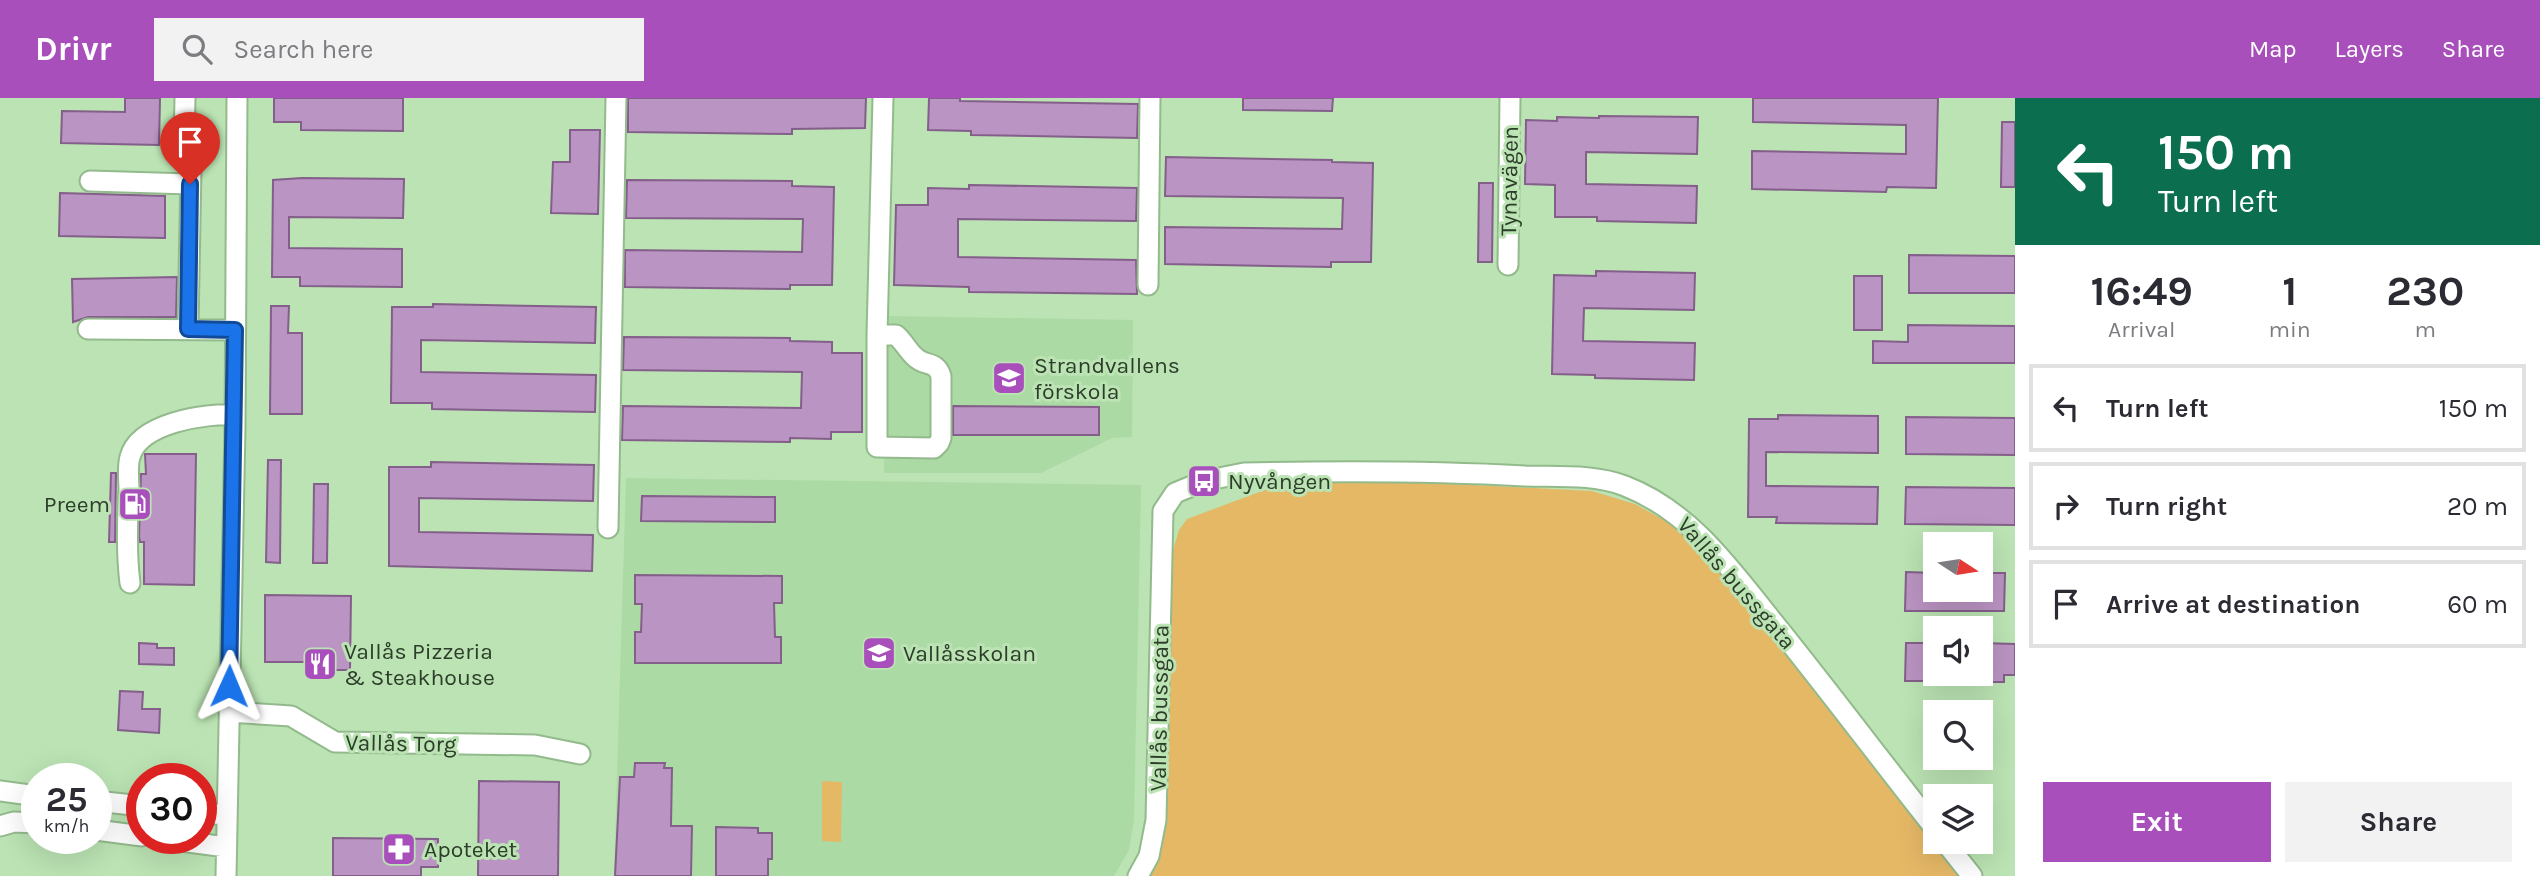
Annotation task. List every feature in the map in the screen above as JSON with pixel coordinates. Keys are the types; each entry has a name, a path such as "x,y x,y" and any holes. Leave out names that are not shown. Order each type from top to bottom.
{"street":[{"path":"184,146 185,98"},
{"path":"226,876 235,415 237,98"},
{"path":"608,528 616,98"},
{"path":"877,335 896,335 905,342 915,357 934,365 941,376 941,438 937,446 924,449 877,447 877,335 883,98"},
{"path":"1148,285 1150,98"},
{"name":"Tynavägen","path":"1508,265 1510,98"},
{"path":"90,181 190,176 188,329"},
{"path":"88,329 235,330"},
{"path":"130,583 126,553 130,456 145,435 177,422 211,414 235,415"},
{"name":"Vallås bussgata","path":"1138,876 1149,856 1156,820 1163,536 1175,513 1187,498 1211,485 1292,472 1493,474 1595,479 1626,486 1665,505 1689,524 1725,562 1923,813"},
{"name":"Vallås Torg","path":"229,712 291,716 323,737 339,743 535,746 580,754"},
{"path":"0,791 21,794"},
{"path":"217,814 227,815"},
{"path":"0,825 21,822"},
{"path":"217,846 226,847"},
{"path":"1955,854 1972,876"}],"shaded area":[{"name":"Strandvallens förskola","path":"887,316 1133,320 1132,437 1112,438 1041,473 884,473"},
{"name":"Vallåsskolan","path":"626,478 1141,485 1134,820 1129,850 1114,876 614,876"},
{"path":"1394,481 1592,491 1635,504 1673,525 1715,563 1923,827 1923,854 1945,854 1962,876 1148,876 1170,560 1179,530 1187,519 1286,482"},
{"path":"822,781 842,782 841,842 822,841"}],"building":[{"path":"125,98 160,98 159,145 61,143 62,111 125,112"},
{"path":"274,98 403,98 403,131 301,130 301,122 274,122"},
{"path":"628,98 866,98 865,128 792,129 792,134 628,132"},
{"path":"929,98 960,98 960,101 1138,104 1137,138 971,135 971,131 928,130"},
{"path":"1243,98 1333,98 1332,111 1243,110"},
{"path":"1753,98 1938,98 1936,188 1887,187 1886,192 1752,189 1752,151 1906,154 1906,125 1753,122"},
{"path":"1557,117 1698,117 1697,154 1586,152 1586,184 1697,186 1696,223 1597,221 1597,217 1555,217 1555,185 1525,184 1526,120 1557,121"},
{"path":"2002,122 2015,122 2015,187 2001,187"},
{"path":"570,130 600,130 598,214 551,213 553,162 570,162"},
{"path":"1166,157 1373,163 1371,262 1331,262 1331,267 1165,264 1165,227 1342,229 1343,198 1165,196"},
{"path":"404,179 403,218 289,217 289,248 402,249 402,287 300,286 300,277 272,277 273,180"},
{"path":"627,180 792,181 792,186 834,187 832,285 790,285 790,289 625,287 625,250 802,252 803,219 626,218"},
{"path":"1479,183 1493,183 1492,262 1478,262"},
{"path":"969,185 1137,188 1136,221 958,219 958,257 1136,260 1137,294 969,292 969,287 894,285 896,205 928,205 928,188 969,189"},
{"path":"60,193 165,196 165,238 59,236"},
{"path":"1909,255 2015,256 2015,293 1909,293"},
{"path":"1596,271 1695,273 1694,310 1584,308 1583,341 1695,343 1694,380 1595,378 1595,375 1552,374 1554,275 1596,276"},
{"path":"1854,276 1882,276 1882,330 1854,330"},
{"path":"177,277 176,317 88,317 73,322 72,279"},
{"path":"433,304 596,307 595,343 421,340 421,372 596,375 595,412 432,409 432,403 391,403 392,307 433,307"},
{"path":"271,306 289,306 288,333 302,333 302,414 270,414"},
{"path":"1908,325 2015,326 2015,363 1873,363 1873,341 1908,342"},
{"path":"624,337 790,338 790,341 832,342 832,353 862,353 862,432 831,432 831,439 790,438 790,442 622,440 623,406 801,408 802,372 623,370"},
{"path":"953,406 1099,407 1099,435 953,435"},
{"path":"1778,415 1878,416 1878,453 1766,452 1766,486 1878,487 1877,524 1776,523 1777,517 1748,517 1749,419 1778,419"},
{"path":"1906,417 2015,418 2015,455 1906,454"},
{"path":"145,454 196,454 194,585 144,584 144,542 140,542 139,537 141,474 146,474"},
{"path":"268,460 281,460 280,563 266,562"},
{"path":"431,462 594,465 593,501 419,498 419,532 593,535 592,571 389,566 389,467 431,467"},
{"path":"111,473 116,473 115,542 109,542"},
{"path":"314,484 328,484 327,563 313,563"},
{"path":"1906,487 2015,488 2015,525 1905,524"},
{"path":"642,496 775,497 775,522 641,521"},
{"path":"1906,572 1923,573 1923,602 1993,602 1993,573 2005,573 2004,611 1905,611"},
{"path":"635,575 782,576 782,603 774,603 775,637 781,637 781,663 635,663 635,632 641,632 642,604 635,604"},
{"path":"265,595 351,596 350,670 325,670 325,662 265,662"},
{"path":"139,643 157,644 157,648 174,648 174,665 139,664"},
{"path":"1906,643 1923,643 1923,681 1905,681"},
{"path":"1993,643 2015,644 2015,675 2004,675 2004,682 1993,682"},
{"path":"120,691 143,692 142,709 160,709 159,733 118,730"},
{"path":"635,763 665,763 664,768 672,768 671,826 692,826 691,876 615,876 620,777 634,777"},
{"path":"479,781 559,782 558,876 478,876"},
{"path":"716,827 758,828 758,833 772,833 772,859 768,859 768,876 716,876"},
{"path":"333,838 438,839 438,867 421,867 421,876 333,876"}],"place":[{"name":"Strandvallens förskola","path":"1009,378"},
{"name":"Nyvången","path":"1204,481"},
{"name":"Preem","path":"135,504"},
{"name":"Vallåsskolan","path":"879,653"},
{"name":"Vallås Pizzeria & Steakhouse","path":"320,664"},
{"name":"Apoteket","path":"399,849"}],"route":[{"path":"190,184 188,329 235,330 229,686"}]}
